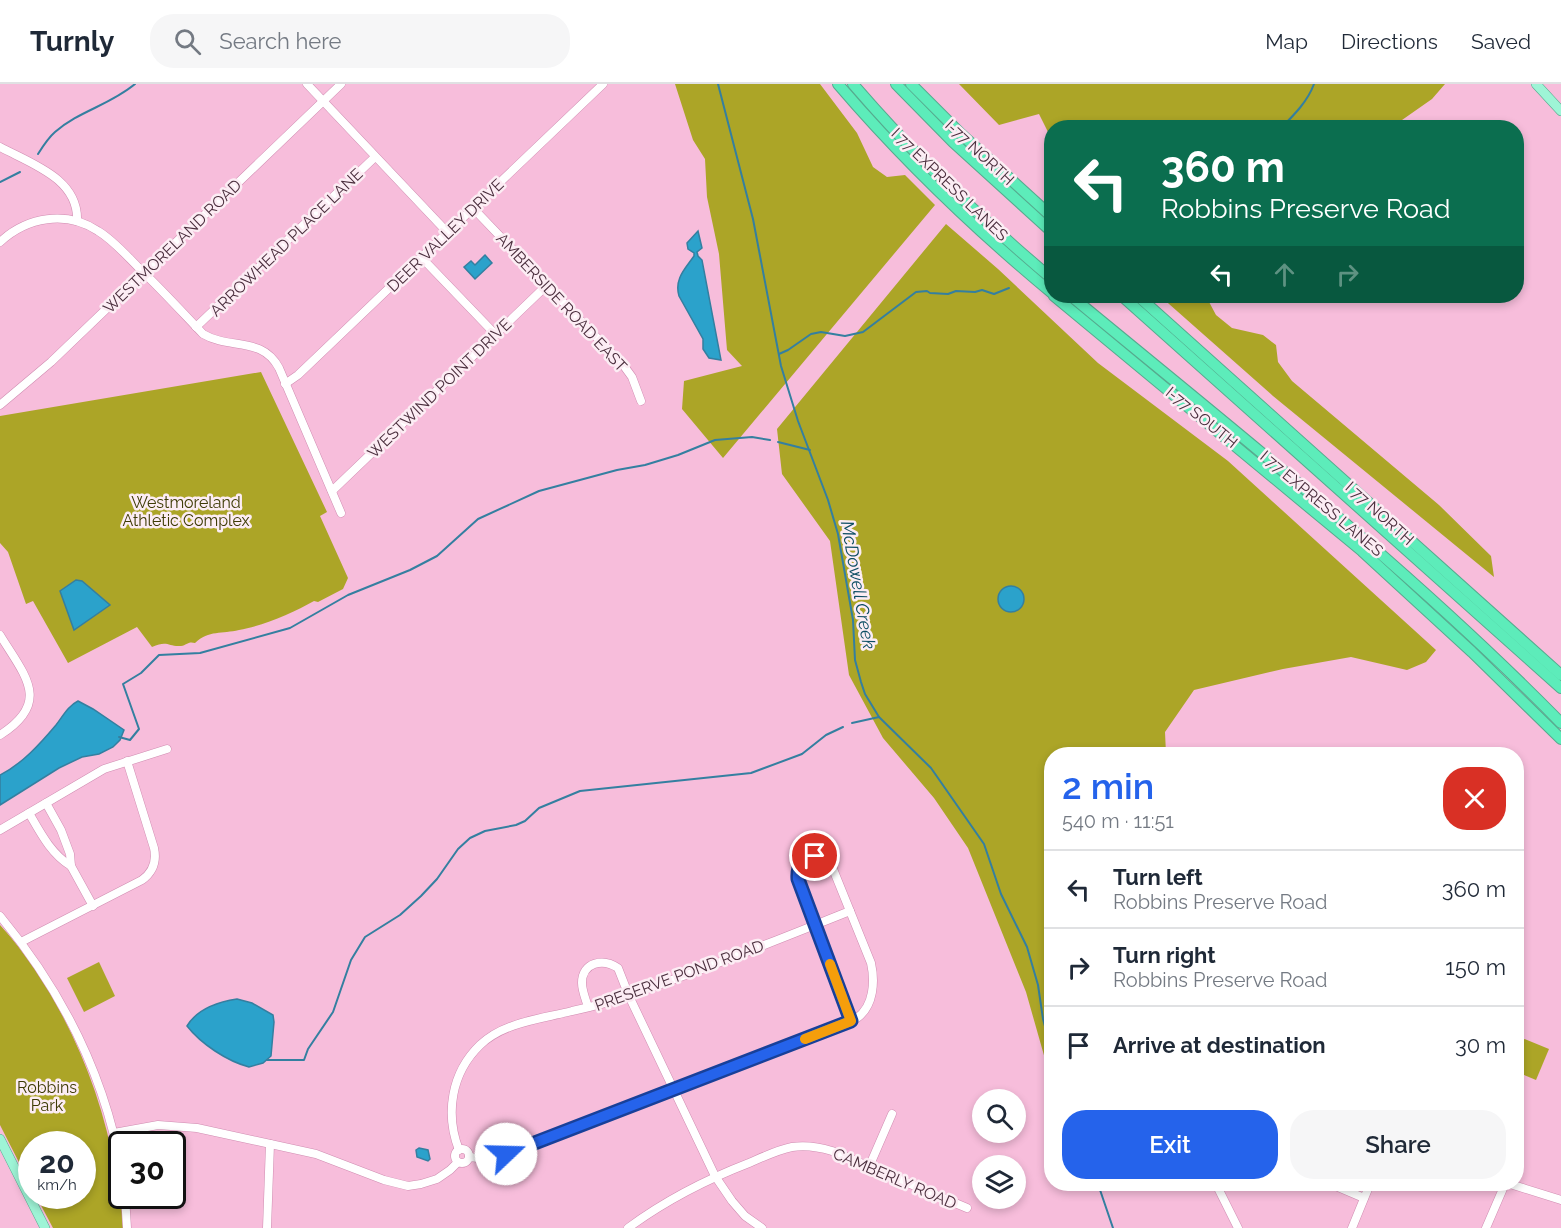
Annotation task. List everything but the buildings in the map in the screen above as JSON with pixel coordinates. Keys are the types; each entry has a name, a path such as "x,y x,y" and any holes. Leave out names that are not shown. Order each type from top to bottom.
{"highway":[{"name":"I-77 SOUTH","path":"838,84 928,181 989,239 1044,286"},
{"name":"I 77 EXPRESS LANES","path":"853,84 942,180 1044,272"},
{"name":"I 77 EXPRESS LANES","path":"896,84 953,142 1044,225"},
{"name":"I-77 NORTH","path":"911,84 967,140 1044,210"},
{"name":"I-77 SOUTH","path":"1064,303 1332,526 1436,617 1508,686"},
{"name":"I 77 EXPRESS LANES","path":"1079,303 1332,511 1443,609 1561,723"},
{"name":"I 77 EXPRESS LANES","path":"1130,303 1561,687"},
{"path":"1146,303 1200,351"},
{"path":"1137,309 1168,329 1182,342 1200,351"},
{"name":"I 77 NORTH","path":"1200,351 1561,675"},
{"path":"1443,609 1508,686 1561,739"}],"main road":[{"path":"1536,84 1561,111"},
{"path":"0,1139 45,1228"}],"street":[{"path":"307,84 448,233"},
{"name":"WESTMORELAND ROAD","path":"0,405 51,362 341,84"},
{"name":"DEER VALLEY DRIVE","path":"285,384 298,375 603,84"},
{"path":"0,147 63,183 75,200 77,222"},
{"name":"ARROWHEAD PLACE LANE","path":"196,327 375,157"},
{"name":"AMBERSIDE ROAD EAST","path":"473,208 624,366 632,377 641,401"},
{"path":"0,242 18,228 32,222 55,218 77,222 103,234 208,337 265,351 275,362 341,513"},
{"path":"422,258 495,334"},
{"name":"WESTWIND POINT DRIVE","path":"332,491 547,285"},
{"path":"0,635 27,680 30,694 29,706 24,716 0,735"},
{"path":"0,830 104,769 167,749"},
{"path":"21,942 147,876 154,864 154,848 127,761"},
{"path":"46,803 61,830 70,854 71,866 93,906"},
{"path":"29,813 50,847 61,860 71,866"},
{"path":"469,1157 496,1158 672,1089 851,1021 857,1018 867,1007 873,991 874,977 871,963 831,864 822,857 810,857 800,865 798,879 851,1021"},
{"name":"PRESERVE POND ROAD","path":"459,1150 454,1137 452,1117 454,1088 463,1068 479,1045 508,1027 629,996 850,911"},
{"path":"0,916 21,942 68,1016 85,1050 113,1131"},
{"path":"588,1007 582,985 583,976 589,967 598,962 610,963 618,968 672,1089 715,1176 732,1201 762,1228"},
{"path":"869,1167 892,1114"},
{"path":"125,1131 172,1125 316,1154 384,1180 405,1185 421,1184 437,1179 458,1162"},
{"path":"267,1228 270,1144"},
{"name":"CAMBERLY ROAD","path":"628,1228 670,1199 715,1176 776,1152 799,1147 815,1147 832,1151 967,1208"},
{"path":"458,1162 455,1156 459,1150 466,1150 469,1157"},
{"path":"458,1162 465,1163 469,1157"},
{"path":"1524,1188 1561,1200"},
{"path":"1219,1191 1238,1228"},
{"path":"1348,1191 1364,1198"},
{"path":"1352,1228 1367,1191"},
{"path":"1486,1228 1502,1191"},
{"path":"126,1209 127,1228"}],"green space":[{"path":"675,84 820,84 857,133 873,167 887,177 905,175 935,205 723,458 682,409 684,381 742,366 727,350 719,254 707,197 705,159 693,140"},
{"path":"959,84 1445,84 1432,99 1402,120 1044,120 1044,124 1039,114 999,125"},
{"path":"946,224 998,269 1098,363 1228,461 1436,650 1426,662 1407,670 1351,657 1283,669 1194,690 1165,732 1166,747 1044,747 1044,1055 1026,992 968,848 934,798 883,738 849,675 830,541 782,474 777,429"},
{"path":"1168,303 1210,303 1216,315 1232,328 1263,335 1276,345 1278,362 1292,381 1439,505 1491,556 1494,577 1273,396"},
{"name":"Westmoreland Athletic Complex","path":"261,372 327,512 320,516 348,578 343,589 318,602 314,601 267,622 239,630 211,634 195,643 181,646 165,644 152,647 137,627 68,663 33,601 26,604 8,552 0,543 0,416"},
{"name":"Robbins Park","path":"0,925 41,978 74,1039 88,1071 108,1136 108,1209 121,1209 123,1228 53,1228 43,1209 96,1209 96,1131 18,1131 18,1160 0,1125"},
{"path":"99,962 115,996 84,1012 67,978"},
{"path":"1524,1039 1549,1049 1536,1080 1524,1075"}],"water":[{"path":"698,231 702,248 697,252 702,260 721,360 709,358 703,349 703,339 679,296 679,279 694,256 694,253 688,249 687,243"},
{"path":"485,255 492,263 475,279 464,267 471,261 475,265"},
{"path":"76,580 82,581 110,605 74,630 60,591"},
{"path":"1011,586 1020,590 1024,599 1020,608 1011,612 1002,608 998,599 1002,590"},
{"path":"78,701 124,730 120,740 113,747 99,754 82,757 59,768 0,805 0,775 30,753 68,708"},
{"path":"237,999 252,1003 273,1015 271,1056 263,1063 249,1067 232,1061 207,1045 187,1026 196,1015 209,1007"},
{"path":"419,1148 428,1150 430,1159 428,1161 417,1157 416,1150"}],"waterway":[{"path":"38,154 50,137 64,125 135,84"},
{"name":"McDowell Creek","path":"718,84 753,219 781,366 838,534 853,620 855,660 865,694 879,717 931,768 984,844 1001,894 1027,947 1038,985 1044,1023"},
{"path":"1289,120 1304,102 1314,84"},
{"path":"0,182 20,172"},
{"path":"779,354 811,334 821,332 845,336 863,332 916,292 948,294 956,291 982,290 994,294 1009,288"},
{"path":"119,737 130,740 139,729 123,684 141,673 159,655 200,653 290,628 348,595 410,570 437,556 478,519 539,491 617,470 645,465 715,440 752,437 770,440"},
{"path":"778,442 810,450"},
{"path":"852,723 879,717"},
{"path":"267,1060 304,1060 308,1049 333,1012 351,960 365,937 400,915 421,896 437,879 458,849 470,838 485,831 516,825 525,821 539,808 580,791 751,773 802,754 826,735 843,727"},
{"name":"McDowell Creek","path":"1100,1191 1113,1228"}],"slow traffic":[{"path":"805,1039 851,1021 830,964"}],"route":[{"path":"506,1154 851,1021 798,879 797,873 800,865 804,860 815,856"}]}
